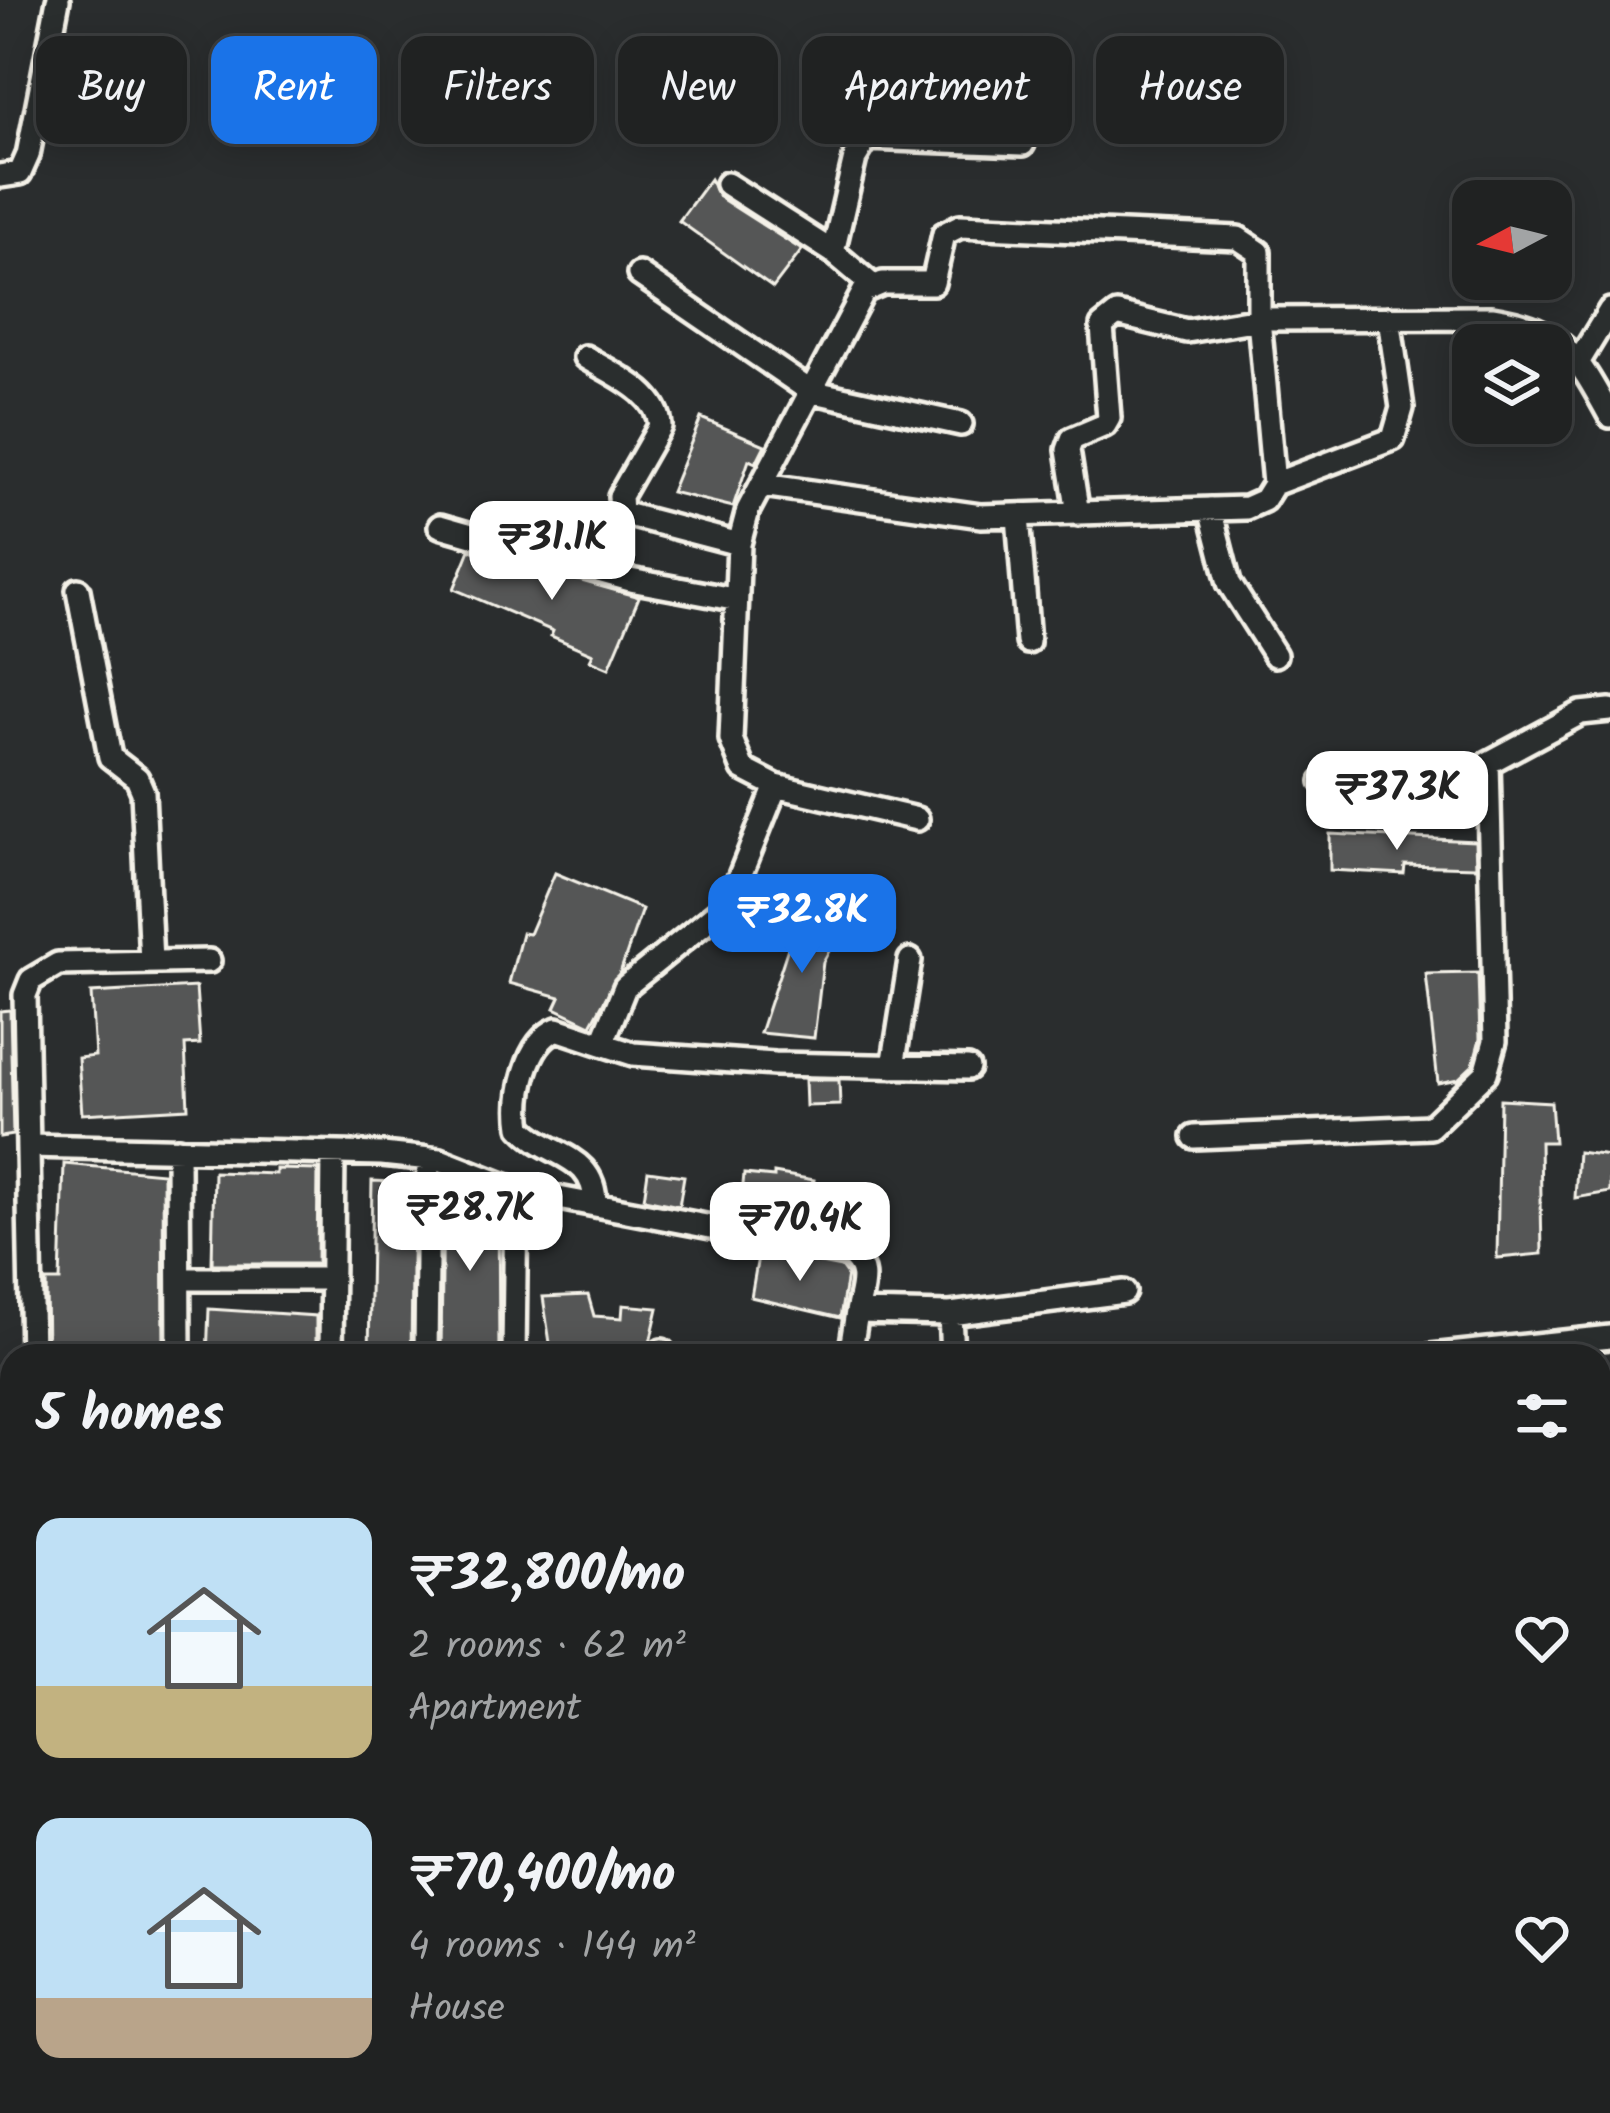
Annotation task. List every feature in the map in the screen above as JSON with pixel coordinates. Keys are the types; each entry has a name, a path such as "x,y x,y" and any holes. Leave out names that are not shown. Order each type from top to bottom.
{"street":[{"path":"0,176 20,173 28,155 58,0"},
{"path":"833,252 855,158 863,144"},
{"path":"727,184 833,252 872,285"},
{"path":"762,485 981,516 1246,508 1264,500 1274,484 1259,319 1258,252 1238,238 960,226 944,235 933,283 872,285 857,299 762,485 739,544 733,599 734,757 742,769 776,787 917,819"},
{"path":"639,274 810,391 961,424"},
{"path":"1579,361 1610,310"},
{"path":"1078,514 1069,450 1072,439 1105,425 1109,418 1102,326 1117,314 1187,331 1259,319 1526,323 1554,335 1579,361 1610,416"},
{"path":"1274,484 1394,439 1402,408 1389,318"},
{"path":"585,357 652,399 659,413 660,426 620,496 621,513 739,544"},
{"path":"1210,509 1229,584 1275,655"},
{"path":"1018,516 1028,642"},
{"path":"440,526 630,580 733,599"},
{"path":"78,590 110,757 137,778 143,792 151,962"},
{"path":"1194,1137 1422,1129 1486,1073 1495,1041 1488,763 1581,713 1610,710"},
{"path":"1323,782 1485,784"},
{"path":"602,1044 625,987 729,903 776,787"},
{"path":"32,1344 25,995 31,980 58,964 209,961"},
{"path":"893,1067 910,961"},
{"path":"595,1204 595,1187 581,1163 530,1137 519,1110 534,1047 557,1029 633,1054 968,1068"},
{"path":"28,1146 428,1159 516,1190 848,1253 861,1262 865,1275 852,1344"},
{"path":"178,1149 179,1344"},
{"path":"332,1344 333,1153"},
{"path":"426,1344 428,1159"},
{"path":"514,1344 516,1190"},
{"path":"179,1279 332,1279"},
{"path":"857,1312 950,1314 1124,1292"},
{"path":"950,1314 951,1344"},
{"path":"1544,1344 1610,1337"}],"building":[{"path":"710,179 719,197 802,250 773,288 679,221"},
{"path":"701,418 765,445 756,463 749,460 733,507 671,492"},
{"path":"470,550 639,597 609,668 590,660 593,654 551,636 553,631 454,589"},
{"path":"1330,834 1475,841 1476,867 1405,865 1404,874 1330,870"},
{"path":"555,873 642,909 621,970 591,1025 555,1008 560,997 509,983 522,933 529,934"},
{"path":"801,908 847,918 823,962 814,1038 760,1033"},
{"path":"1478,973 1480,1039 1473,1065 1458,1079 1438,1083 1426,974"},
{"path":"196,987 200,1044 185,1045 188,1108 82,1114 78,1058 95,1056 91,993"},
{"path":"10,1010 13,1135 0,1137 0,1011"},
{"path":"805,1080 839,1080 840,1105 806,1106"},
{"path":"1500,1099 1551,1102 1554,1142 1540,1142 1542,1254 1497,1258"},
{"path":"1578,1152 1610,1156 1610,1192 1575,1198"},
{"path":"64,1164 163,1173 164,1344 47,1344 46,1281 60,1281"},
{"path":"276,1169 318,1170 317,1264 212,1264 214,1172 276,1174"},
{"path":"648,1171 684,1176 679,1206 644,1199"},
{"path":"774,1173 814,1180 806,1230 740,1217 744,1174 774,1177"},
{"path":"372,1181 413,1183 411,1344 369,1344"},
{"path":"443,1184 498,1199 499,1344 441,1344"},
{"path":"759,1251 841,1267 847,1275 840,1318 751,1297"},
{"path":"588,1295 594,1316 622,1318 623,1305 658,1308 650,1344 550,1344 543,1297"},
{"path":"209,1309 316,1316 316,1344 208,1344"}]}
